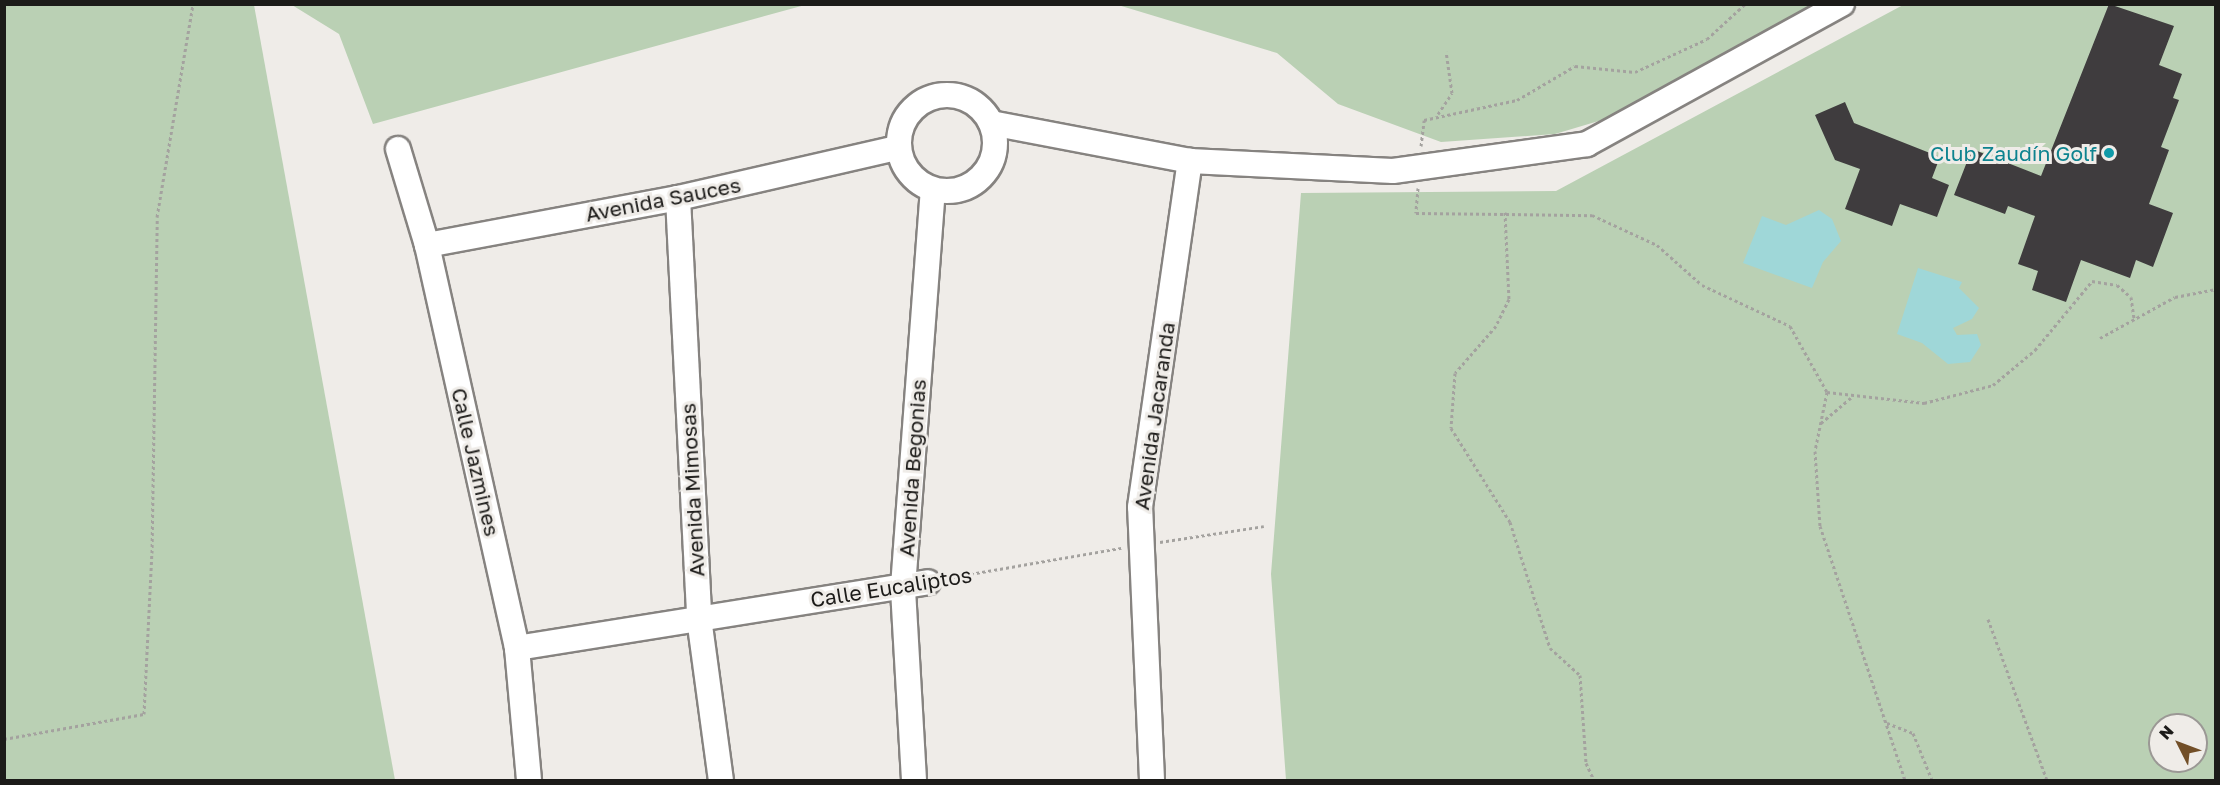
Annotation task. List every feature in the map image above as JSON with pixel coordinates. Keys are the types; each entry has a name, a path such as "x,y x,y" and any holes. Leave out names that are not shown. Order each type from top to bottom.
{"street":[{"path":"991,123 994,153 988,168 969,184 933,191 908,172 897,148 912,109 942,94 968,99 991,123 1190,161 1393,171 1587,144 1842,4"},
{"name":"Calle Jazmines","path":"398,148 427,245 517,648 529,780"},
{"name":"Avenida Sauces","path":"427,245 678,198 897,148"},
{"name":"Avenida Jacaranda","path":"1152,780 1140,507 1190,161"},
{"name":"Avenida Begonias","path":"914,780 903,587 933,191"},
{"name":"Avenida Mimosas","path":"678,198 699,618 721,780"},
{"name":"Calle Eucaliptos","path":"517,648 928,582"}],"path":[{"path":"4,739 144,714 152,554 157,217 193,4"},
{"path":"1745,4 1707,39 1635,72 1575,66 1518,100 1424,120 1416,213 1505,212 1592,215 1657,245 1702,285 1790,326 1827,392 1815,451 1820,526 1905,780"},
{"path":"1437,116 1452,93 1446,51"},
{"path":"1505,212 1509,299 1496,326 1455,373 1450,428 1510,522 1550,648 1580,675 1586,763 1594,780"},
{"path":"1827,392 1924,404 1993,385 2035,350 2092,281 2117,285 2131,297 2133,318"},
{"path":"2100,338 2175,297 2216,289"},
{"path":"1821,423 1853,396"},
{"name":"Calle Eucaliptos","path":"928,582 1264,526"},
{"path":"1988,619 2047,780"},
{"path":"1887,723 1913,733 1932,780"}],"green space":[{"path":"5,4 254,5 395,780 5,780"},
{"path":"292,5 805,5 373,124 339,34"},
{"path":"1118,5 1832,5 1639,109 1555,134 1441,142 1338,104 1277,53"},
{"name":"Club Zaudín Golf","path":"1903,5 2215,5 2215,780 1286,780 1271,574 1301,193 1556,191"}],"water":[{"path":"1819,210 1832,219 1841,241 1823,262 1812,288 1743,263 1762,216 1786,225"},
{"path":"1918,268 1962,282 1959,288 1979,308 1972,319 1953,328 1957,335 1977,334 1981,345 1970,362 1948,364 1922,343 1897,334"}],"building":[{"name":"Club Zaudín Golf","path":"2109,4 2174,26 2159,65 2182,74 2173,98 2179,100 2161,147 2169,150 2149,204 2173,213 2153,267 2136,260 2130,278 2081,260 2066,302 2032,290 2038,271 2018,264 2035,216 2008,206 2005,214 1954,195 1972,149 2041,176"},
{"path":"1845,102 1854,123 1940,157 1932,178 1949,185 1937,217 1900,204 1892,226 1845,209 1860,169 1835,160 1815,115"}],"place":[{"name":"Club Zaudín Golf","path":"2109,153"}]}
